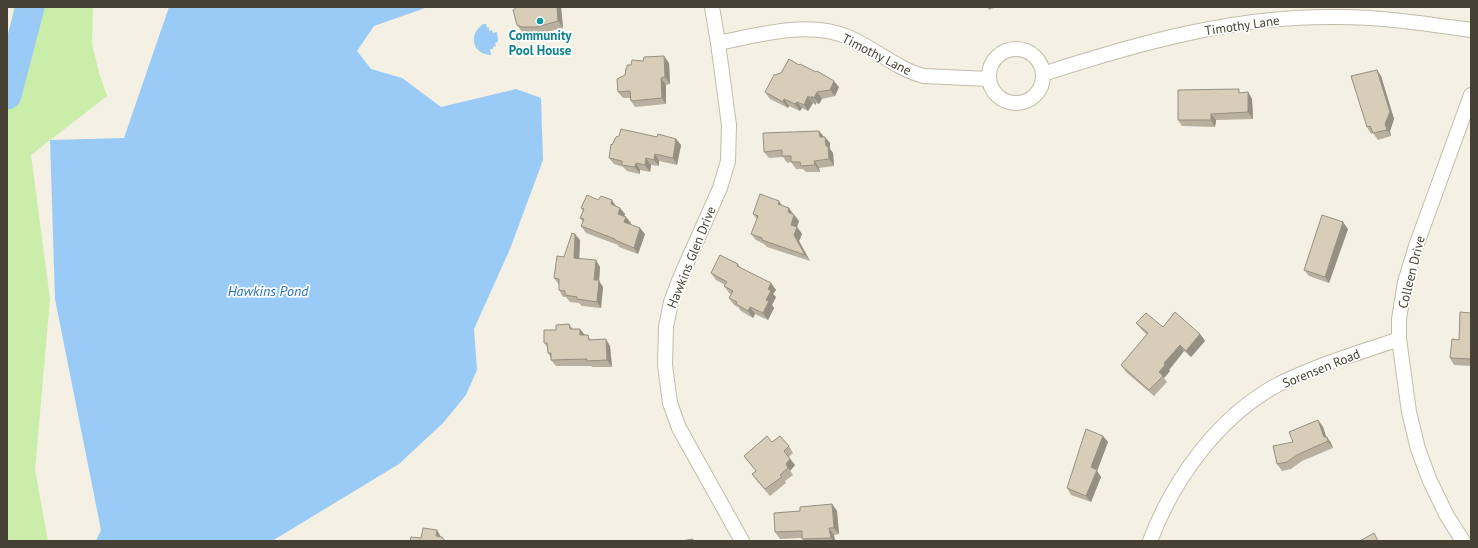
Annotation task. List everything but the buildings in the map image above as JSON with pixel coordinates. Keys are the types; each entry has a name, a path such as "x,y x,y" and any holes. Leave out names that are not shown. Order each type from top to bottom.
{"street":[{"name":"Hawkins Glen Drive","path":"712,7 729,125 728,162 720,188 675,291 666,327 665,365 670,403 679,428 742,541"},
{"name":"Timothy Lane","path":"1042,74 1101,56 1180,35 1290,18 1365,18 1471,30"},
{"name":"Timothy Lane","path":"718,43 790,31 825,30 849,37 897,66 915,74 924,76 989,79"},
{"path":"1011,50 1024,51 1032,55 1038,62 1042,74 1042,83 1036,94 1025,102 1016,103 1008,102 1000,98 992,88 989,79 993,62 999,56 1011,50"},
{"name":"Colleen Drive","path":"1463,541 1447,516 1430,481 1418,449 1409,412 1399,339 1399,319 1405,282 1416,246 1471,95"},
{"name":"Sorensen Road","path":"1150,541 1171,494 1188,468 1208,442 1254,401 1278,385 1305,372 1399,339"}],"green space":[{"path":"14,7 93,7 92,44 99,73 107,96 31,155 50,299 35,470 48,541 7,541 7,47"}],"water":[{"name":"Hawkins Pond","path":"169,7 428,7 374,26 357,51 371,69 402,78 441,107 516,89 541,98 543,160 510,249 474,329 477,370 466,395 443,423 399,464 272,541 96,541 101,530 55,299 50,140 124,138"},
{"path":"483,24 486,24 487,28 489,27 489,31 492,30 493,33 497,32 498,42 495,43 496,46 493,47 493,49 490,49 491,55 480,51 476,48 474,43 475,33"}],"waterway":[{"path":"7,95 30,7"}],"place":[{"name":"Community Pool House","path":"540,21"}]}
